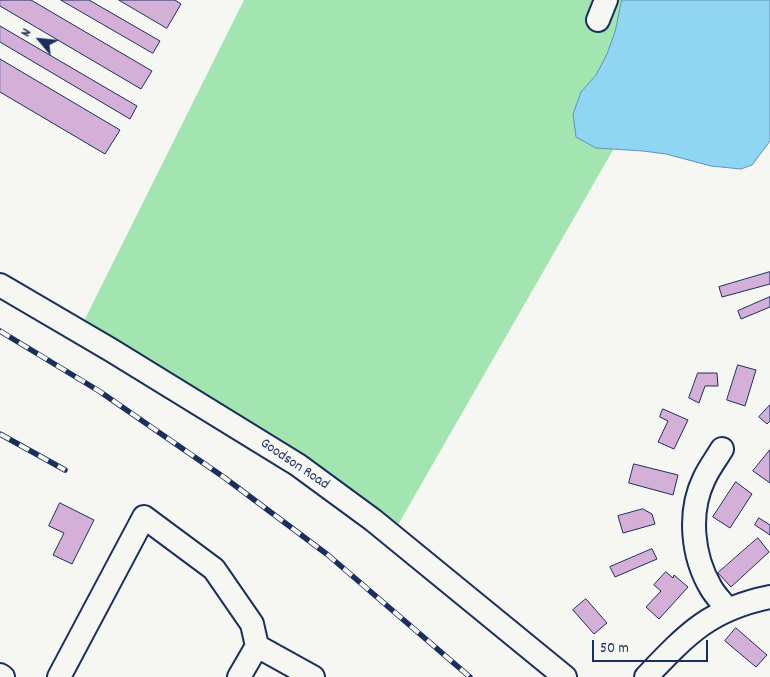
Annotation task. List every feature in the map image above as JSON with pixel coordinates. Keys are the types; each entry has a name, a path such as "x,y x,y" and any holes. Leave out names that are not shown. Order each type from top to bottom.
{"street":[{"name":"Goodson Road","path":"0,285 111,350 298,465 373,520 565,677"},
{"path":"722,449 704,479 697,499 694,523 695,546 702,570 711,588 727,610"},
{"path":"59,677 144,517 214,569 252,624 257,646 239,677"},
{"path":"646,677 684,638 705,622 727,610 752,600 770,597"},
{"path":"257,646 313,677"}],"green space":[{"path":"244,0 699,0 395,530 82,325"}],"water":[{"path":"622,0 770,0 770,141 752,165 741,169 711,166 666,154 596,148 576,137 573,114 581,92 596,75 607,54 615,32"}],"building":[{"path":"0,0 31,0 152,71 141,89 0,6"},
{"path":"61,0 89,0 160,41 153,53"},
{"path":"119,0 175,0 181,4 167,28"},
{"path":"0,26 137,106 130,119 0,42"},
{"path":"0,59 120,130 105,154 0,92"},
{"path":"770,272 770,284 722,297 719,287"},
{"path":"770,297 770,307 741,319 738,311"},
{"path":"738,365 756,370 745,406 727,400"},
{"path":"698,373 717,373 718,386 705,386 699,403 689,398"},
{"path":"770,405 770,421 767,424 759,417"},
{"path":"663,409 688,420 674,449 658,442 668,421 660,417"},
{"path":"770,450 770,483 753,471"},
{"path":"634,464 678,475 673,495 629,483"},
{"path":"736,482 752,494 730,528 713,517"},
{"path":"60,503 94,520 72,564 53,555 64,533 49,526"},
{"path":"643,509 652,514 655,524 623,533 618,516"},
{"path":"759,518 770,525 770,535 755,525"},
{"path":"758,538 769,552 731,587 718,573"},
{"path":"652,549 657,559 615,577 610,567"},
{"path":"666,572 673,578 674,575 688,587 659,619 646,607 661,591 654,585"},
{"path":"586,599 607,623 594,634 573,610"},
{"path":"736,628 767,655 756,667 725,641"}],"railway":[{"path":"0,331 99,391 225,478 328,555 470,677"},
{"path":"0,434 65,470"}]}
